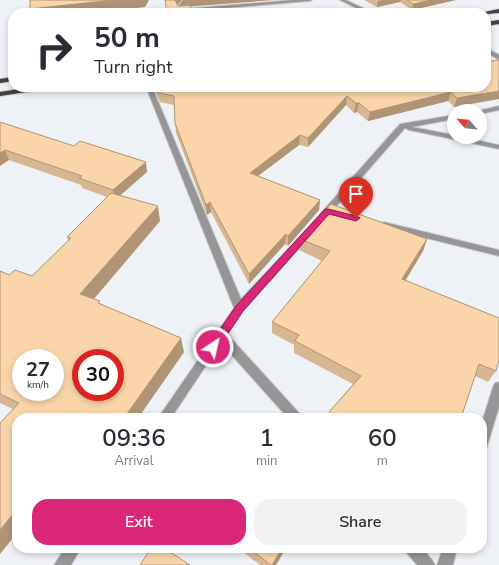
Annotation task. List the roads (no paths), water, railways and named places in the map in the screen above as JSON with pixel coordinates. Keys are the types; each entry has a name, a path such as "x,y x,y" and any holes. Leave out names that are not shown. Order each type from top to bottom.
{"highway":[{"path":"0,94 13,92"}],"street":[{"path":"179,8 186,0"},
{"path":"239,0 241,6"},
{"path":"225,8 310,0"},
{"path":"342,0 359,8"},
{"path":"151,92 240,308"},
{"path":"487,111 499,108"},
{"path":"167,413 240,308 315,226 331,212 403,126 447,118"},
{"path":"403,126 499,147"},
{"path":"372,222 499,253"},
{"path":"221,335 291,413"},
{"path":"487,427 499,387"},
{"path":"62,565 70,553"},
{"path":"416,553 427,565"},
{"path":"445,565 449,553"}]}
